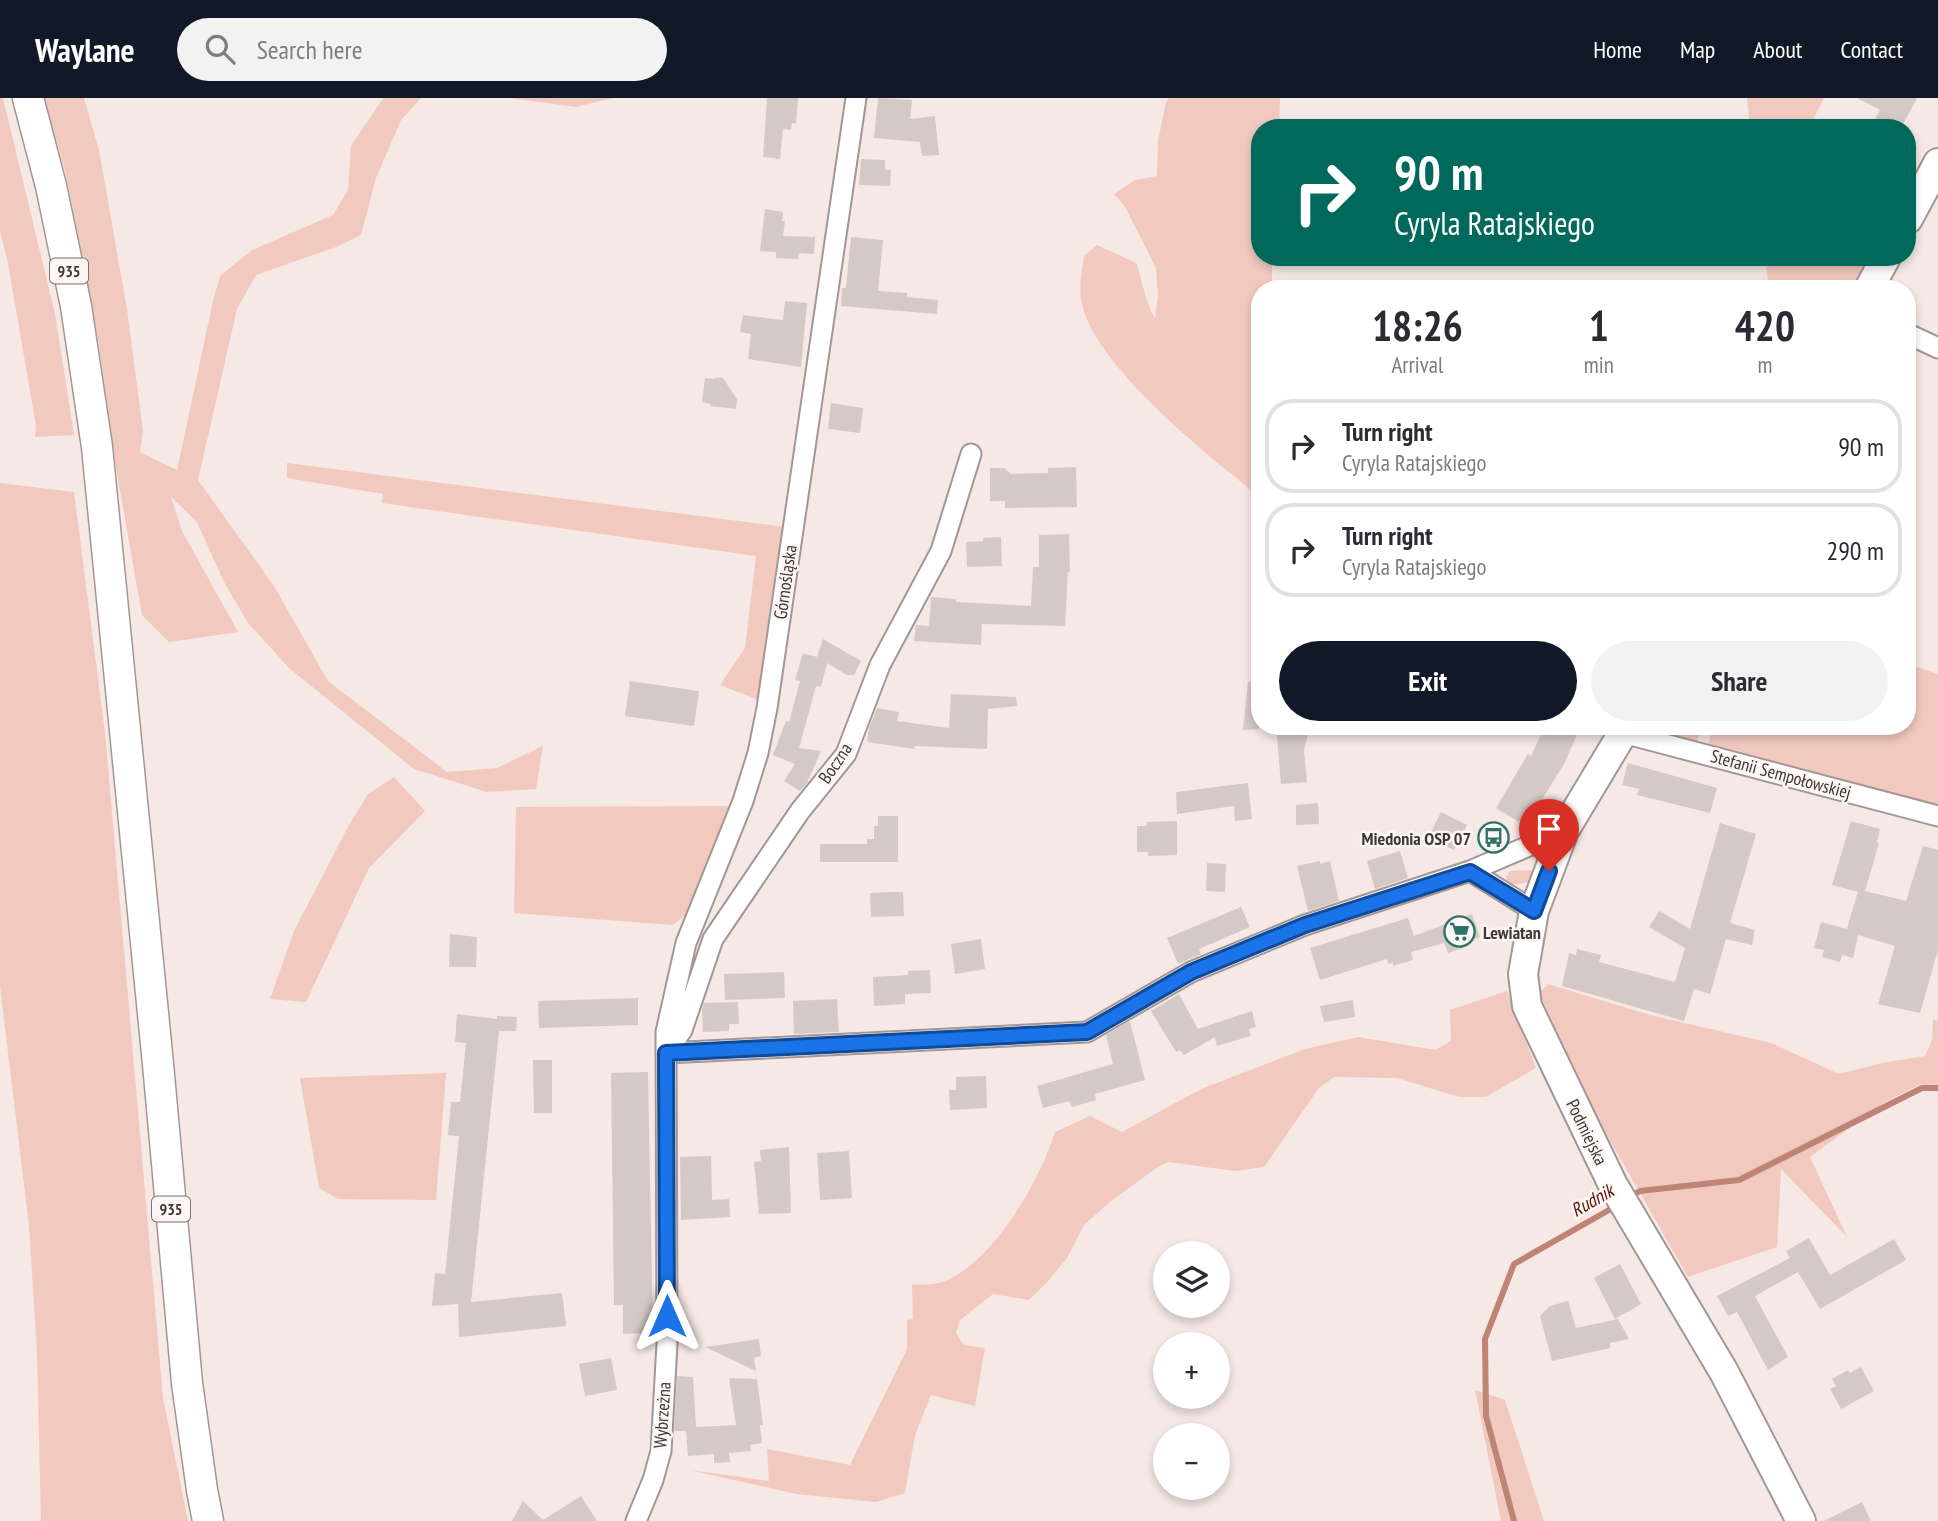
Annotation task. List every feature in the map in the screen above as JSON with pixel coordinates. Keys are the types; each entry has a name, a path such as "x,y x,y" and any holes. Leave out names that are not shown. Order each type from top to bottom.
{"main road":[{"name":"935","path":"28,98 51,186 76,306 97,447 187,1383 208,1521"}],"street":[{"name":"Górnośląska","path":"666,1053 666,1032 687,943 743,800 758,753 767,708 856,98"},
{"path":"1916,204 1938,163"},
{"path":"1916,338 1938,348"},
{"name":"Boczna","path":"666,1053 682,1030 713,939 800,811 846,754 880,665 941,551 971,454"},
{"name":"Podmiejska","path":"1621,735 1563,831 1534,911 1522,974 1527,1006 1613,1185 1724,1372 1801,1521"},
{"name":"Stefanii Sempołowskiej","path":"1647,735 1938,816"},
{"path":"666,1053 1087,1032 1191,972 1305,925 1470,872 1563,831"},
{"path":"1470,872 1534,911"},
{"name":"Wybrzeżna","path":"636,1521 653,1480 661,1451 667,1344 666,1053"}],"shaded area":[{"path":"0,98 3,98 55,314 74,435 35,437 36,426 0,231"},
{"path":"44,98 84,98 99,150 127,309 143,431 140,452 177,470 220,276 252,250 333,215 348,190 351,146 380,103 384,98 421,98 401,120 376,178 361,235 336,247 256,275 237,309 198,480 274,586 328,681 447,772 497,768 543,746 536,789 487,792 414,769 289,668 248,623 224,582 197,522 171,497 182,531 238,632 169,642 142,615 114,456 98,339 66,174"},
{"path":"510,98 613,98 576,107"},
{"path":"1169,98 1280,98 1279,119 1251,119 1251,266 1272,266 1272,280 1251,280 1251,490 1184,434 1128,379 1089,324 1081,299 1084,256 1097,245 1136,263 1155,318 1158,296 1156,268 1125,207 1114,194 1135,180 1157,176 1158,141"},
{"path":"1747,98 1824,98 1814,119 1749,119"},
{"path":"1766,266 1863,266 1856,280 1768,280"},
{"path":"287,463 785,527 761,701 720,685 745,648 756,556 382,503 383,494 287,478"},
{"path":"0,483 74,492 105,733 163,1398 188,1521 41,1521 37,1353 29,1226 0,986"},
{"path":"1916,667 1938,674 1938,811 1707,749 1710,735 1916,735"},
{"path":"1652,735 1698,735 1696,747"},
{"path":"394,777 425,811 369,868 306,1002 270,999 294,931 349,825 368,794"},
{"path":"731,806 691,910 673,925 514,913 516,807"},
{"path":"1531,870 1535,874 1532,882 1510,885 1506,882 1510,871"},
{"path":"1548,984 1650,1015 1771,1043 1839,1074 1925,1056 1932,1040 1933,1019 1938,1021 1938,1087 1921,1084 1885,1102 1810,1157 1847,1237 1781,1169 1777,1247 1688,1277 1593,1111 1539,993"},
{"path":"1507,991 1536,1068 1486,1097 1459,1097 1397,1078 1334,1077 1319,1088 1264,1167 1235,1171 1168,1162 1158,1167 1111,1201 1084,1225 1067,1258 1029,1300 993,1294 960,1320 956,1333 964,1345 985,1348 975,1406 931,1395 915,1435 905,1493 876,1502 796,1494 690,1470 769,1481 767,1449 850,1465 907,1349 907,1320 913,1319 912,1285 939,1283 958,1274 977,1260 995,1241 1011,1220 1038,1174 1055,1132 1090,1116 1122,1132 1201,1089 1305,1049 1358,1037 1435,1050 1451,1041 1450,1010"},
{"path":"446,1073 436,1200 338,1199 319,1188 300,1078"},
{"path":"1475,1390 1505,1400 1544,1521 1501,1521"}],"building":[{"path":"767,98 798,98 796,124 792,123 791,130 783,129 780,159 763,157"},
{"path":"878,98 912,100 910,119 935,116 939,155 922,156 920,142 874,138"},
{"path":"1857,98 1917,98 1906,119 1875,119 1880,110"},
{"path":"861,159 885,160 885,170 891,170 890,186 859,185"},
{"path":"765,209 783,212 783,236 815,237 814,254 799,253 798,259 776,258 776,252 760,251"},
{"path":"851,237 883,240 878,291 907,293 907,297 938,300 937,314 841,306 842,288 846,288"},
{"path":"785,301 807,303 801,367 748,359 751,334 740,332 743,315 783,320"},
{"path":"705,378 723,378 737,399 736,409 710,406 711,404 702,402"},
{"path":"831,403 863,408 860,433 828,429"},
{"path":"1076,467 1077,507 1005,508 1005,501 990,501 990,468 1004,468 1011,474 1048,473 1048,468"},
{"path":"1069,534 1070,572 1065,626 982,624 981,645 914,641 916,625 929,626 931,597 956,599 956,602 1031,606 1033,567 1039,567 1039,535"},
{"path":"1001,537 1002,566 967,567 966,542"},
{"path":"823,639 861,661 854,675 847,675 827,663 821,687 816,686 799,748 821,751 807,783 800,791 784,781 795,764 773,755 786,721 789,722 800,681 795,680 803,653 817,657"},
{"path":"630,681 699,691 694,726 625,716"},
{"path":"1248,682 1251,682 1251,730 1243,730"},
{"path":"951,694 1016,697 1017,706 988,709 987,749 915,746 914,749 867,742 877,708 899,712 897,721 949,728"},
{"path":"1277,735 1308,735 1304,750 1307,782 1281,784"},
{"path":"1541,735 1577,735 1564,764 1530,819 1523,814 1519,822 1496,808 1528,754 1531,756"},
{"path":"1628,763 1717,788 1710,813 1637,795 1639,789 1622,785"},
{"path":"1248,783 1252,819 1235,821 1234,806 1177,814 1176,792"},
{"path":"1318,803 1319,824 1296,825 1296,805"},
{"path":"1441,812 1467,825 1454,850 1428,838"},
{"path":"878,816 898,816 898,862 820,862 820,844 867,844 867,839 874,839 874,826 878,826"},
{"path":"1177,821 1177,855 1148,856 1148,852 1137,852 1137,826 1147,826 1147,822"},
{"path":"1851,821 1880,829 1879,843 1865,891 1906,901 1923,846 1938,850 1938,950 1920,1013 1878,1004 1895,946 1858,935 1853,958 1842,955 1840,962 1822,957 1824,950 1814,948 1821,922 1847,929 1858,892 1832,885"},
{"path":"1720,823 1756,834 1730,923 1755,930 1752,945 1726,939 1710,994 1694,989 1684,1021 1562,986 1569,953 1576,955 1577,949 1601,955 1599,962 1675,982 1685,948 1649,927 1659,911 1690,929"},
{"path":"1400,851 1408,878 1375,889 1367,861"},
{"path":"1320,861 1320,864 1330,861 1339,901 1308,911 1297,866"},
{"path":"1207,863 1226,864 1225,892 1206,891"},
{"path":"903,892 904,916 871,917 870,893"},
{"path":"1241,907 1250,927 1199,949 1201,954 1178,964 1167,938"},
{"path":"1472,914 1480,937 1461,943 1463,948 1448,953 1444,943 1411,952 1413,960 1393,966 1393,963 1388,964 1387,959 1320,980 1310,948 1408,918 1414,936"},
{"path":"450,934 477,937 476,967 449,967"},
{"path":"981,939 985,969 955,974 951,944"},
{"path":"930,970 931,993 905,994 905,1004 874,1006 873,977 908,975 908,971"},
{"path":"784,972 785,998 725,1000 724,974"},
{"path":"1179,994 1198,1029 1252,1011 1256,1027 1249,1029 1251,1036 1217,1046 1215,1037 1184,1055 1180,1050 1176,1052 1151,1011"},
{"path":"638,998 638,1025 539,1028 538,1001"},
{"path":"837,999 839,1032 794,1034 793,1001"},
{"path":"1353,1000 1355,1017 1324,1022 1320,1006"},
{"path":"738,1002 739,1024 729,1024 729,1031 703,1032 704,1003"},
{"path":"457,1014 497,1019 497,1016 517,1017 516,1031 499,1031 471,1302 562,1293 566,1326 459,1337 458,1304 432,1306 435,1273 445,1274 459,1136 448,1135 451,1102 460,1102 466,1043 455,1042"},
{"path":"1128,1022 1145,1080 1095,1094 1096,1100 1072,1107 1069,1101 1043,1108 1037,1086 1113,1064 1106,1035"},
{"path":"533,1060 552,1060 552,1113 534,1113"},
{"path":"648,1072 653,1333 623,1334 623,1305 614,1305 611,1073"},
{"path":"986,1076 987,1108 950,1110 949,1090 956,1090 956,1077"},
{"path":"789,1147 791,1213 759,1214 754,1162 761,1161 760,1150"},
{"path":"849,1151 852,1198 820,1200 817,1153"},
{"path":"711,1156 712,1200 729,1199 730,1217 681,1220 680,1157"},
{"path":"1809,1238 1830,1275 1894,1239 1906,1260 1820,1309 1798,1272 1755,1296 1788,1357 1768,1370 1737,1312 1728,1316 1717,1296 1790,1258 1786,1251"},
{"path":"1620,1264 1641,1304 1615,1319 1594,1278"},
{"path":"1568,1301 1576,1328 1618,1319 1629,1339 1610,1343 1610,1348 1552,1361 1540,1316 1550,1306"},
{"path":"759,1339 761,1356 754,1358 756,1371 705,1347"},
{"path":"611,1358 617,1390 585,1396 579,1364"},
{"path":"1861,1367 1874,1391 1841,1409 1830,1389 1836,1386 1832,1379 1848,1370 1850,1373"},
{"path":"677,1376 693,1377 696,1427 736,1425 729,1378 757,1379 763,1425 760,1425 762,1443 750,1445 751,1451 729,1453 730,1462 714,1463 714,1454 688,1456 686,1431 674,1431"},
{"path":"581,1496 597,1521 512,1521 523,1501 543,1520"},
{"path":"1862,1502 1871,1521 1824,1521"}],"waterway":[{"name":"Rudnik","path":"1628,1198 1640,1191 1739,1180 1922,1088 1938,1088"},
{"name":"Rudnik","path":"1514,1521 1486,1416 1485,1339 1514,1264 1616,1206"}],"place":[{"name":"Miedonia OSP 07","path":"1494,838"},
{"name":"Lewiatan","path":"1460,932"}],"route":[{"path":"667,1316 666,1053 1087,1032 1191,972 1305,925 1470,872 1534,911 1549,871"}]}
